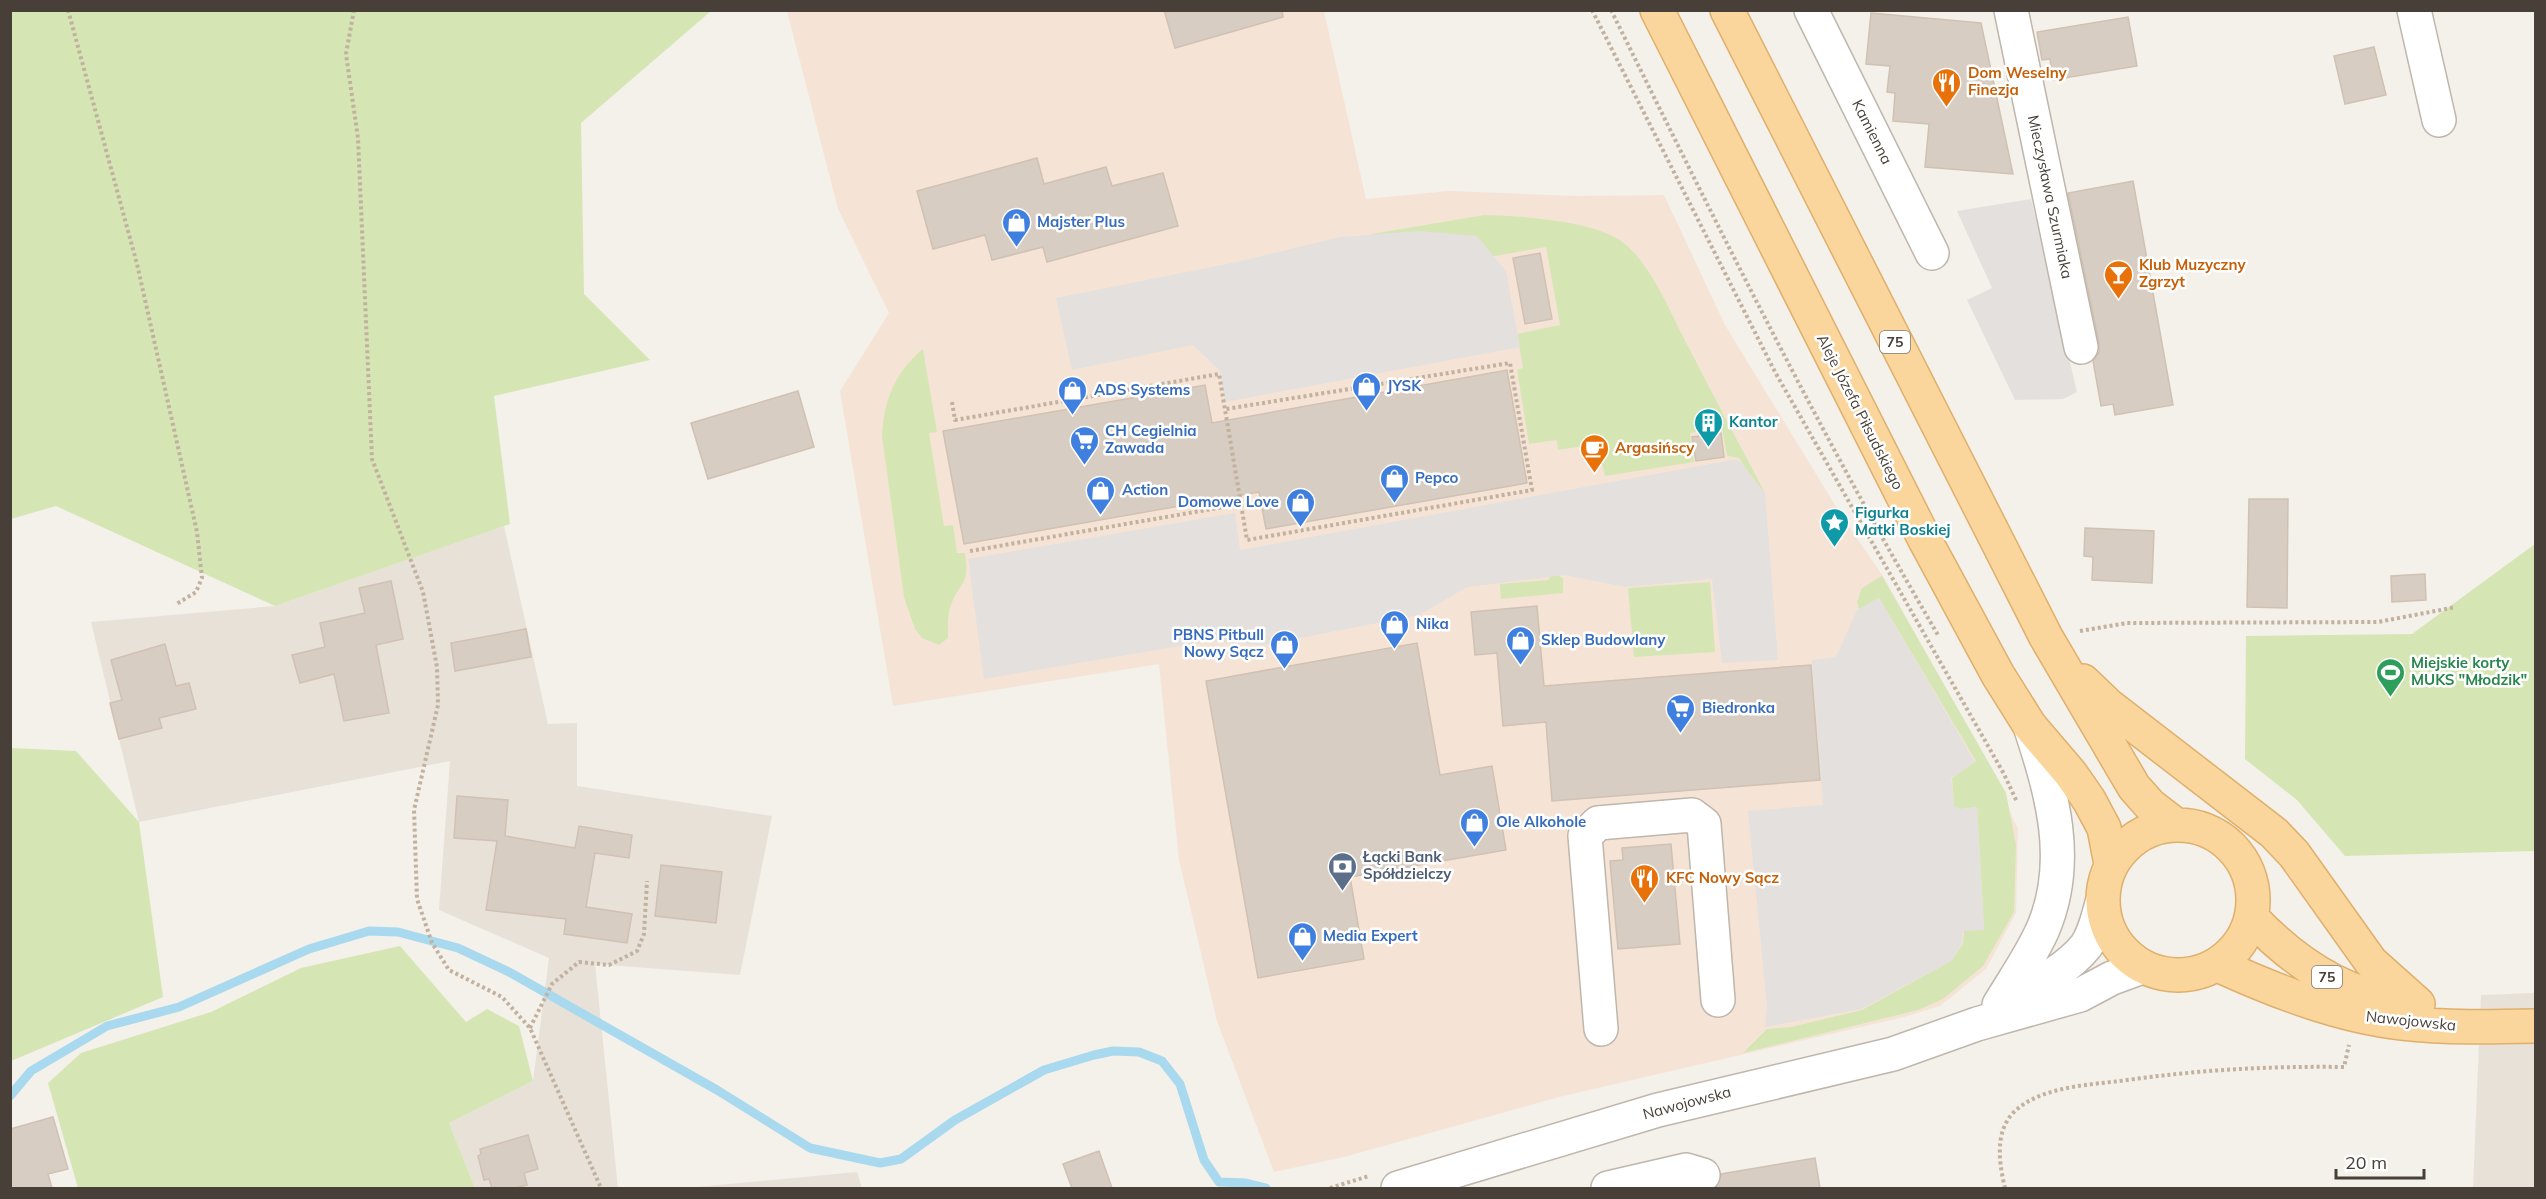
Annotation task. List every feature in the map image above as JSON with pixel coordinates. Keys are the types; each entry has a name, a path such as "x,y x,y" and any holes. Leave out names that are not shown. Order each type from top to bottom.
{"main road":[{"name":"Aleje Józefa Piłsudskiego","path":"1657,10 1925,540 1998,675 2030,726 2072,774 2089,800 2104,828 2111,864"},
{"name":"75","path":"1727,10 2052,647 2134,787 2150,805 2176,825"},
{"path":"2052,647 2108,705 2274,833 2294,854 2371,962 2418,1004"},
{"name":"75","path":"2176,825 2195,826 2214,833 2230,845 2242,860 2250,878 2254,898 2252,918 2245,936 2233,952 2218,965 2200,973 2180,976 2161,974 2142,968 2126,956 2114,940 2106,922 2102,903 2104,883 2111,864 2123,849 2138,836 2156,828 2176,825"},
{"name":"Nawojowska","path":"2252,918 2291,954 2342,985 2372,998 2418,1004 2468,1027"},
{"name":"Nawojowska","path":"2218,965 2273,989 2354,1014 2400,1023 2468,1027 2535,1026"}],"street":[{"name":"Kamienna","path":"1811,10 1932,253"},
{"name":"Mieczysława Szurmiaka","path":"2011,10 2081,347"},
{"path":"2414,10 2439,120"},
{"path":"1988,1015 2027,962 2044,928 2055,883 2058,856 2055,811 2030,726"},
{"path":"1600,1029 1586,836 1598,823 1692,815 1704,824 1718,1000"},
{"name":"Nawojowska","path":"1988,1015 2075,957 2086,945 2094,930 2102,903"},
{"name":"Nawojowska","path":"1410,1187 1658,1110 1893,1054 1988,1015 2080,995 2112,978 2142,968"},
{"path":"1608,1188 1686,1170 1703,1175"}],"path":[{"path":"68,10 137,264 197,532 202,578 196,592 175,604"},
{"path":"354,10 346,54 358,138 372,459 423,592 437,667 438,705 414,810 420,908 435,949 449,970 502,997 530,1028 601,1188"},
{"path":"1592,10 1774,372 2004,774 2020,808"},
{"path":"1611,10 1701,191 1858,492 1939,637"},
{"path":"952,402 955,420 1219,374 1246,540 1532,490 1510,363 1226,409"},
{"path":"970,551 1241,504"},
{"path":"2052,647 2127,623 2379,622 2456,607"},
{"path":"530,1028 552,984 579,962 609,965 637,951 644,934 647,881"},
{"path":"2005,1188 1998,1158 2002,1135 2014,1112 2031,1100 2080,1086 2219,1068 2344,1067 2354,1014"},
{"path":"1330,1188 1359,1179"}],"shaded area":[{"path":"787,11 1324,11 1366,199 1449,191 1577,196 1664,195 1725,325 1843,518 1883,576 1984,756 2018,829 2016,913 1986,969 1940,1006 1904,1017 1559,1097 1344,1157 1274,1172 1217,1021 1179,860 1159,664 893,706 840,391 889,313 838,209"},
{"path":"2031,199 2077,392 2063,399 2015,400 1967,300 1992,288 1957,211"},
{"path":"1419,231 1477,236 1506,271 1520,347 1225,402 1220,371 1193,345 1072,370 1056,298 1237,262 1340,237"},
{"path":"1738,459 1765,493 1778,660 1722,663 1712,579 1626,587 1564,575 1467,587 1419,615 1264,645 1209,641 984,679 968,559 1235,513 1240,550"},
{"path":"504,526 548,724 577,723 577,786 772,816 740,975 595,964 618,1188 475,1188 449,1123 533,1081 549,958 439,910 450,761 139,822 91,622 275,606"},
{"path":"1879,598 1975,762 1951,778 1954,806 1960,809 1977,807 1984,930 1963,931 1962,944 1951,961 1861,1009 1765,1027 1767,1006 1748,811 1823,805 1812,660 1836,657 1857,610"},
{"path":"2535,993 2535,1188 2473,1188 2481,995"},
{"path":"857,1172 862,1188 686,1188"}],"green space":[{"path":"16,10 711,11 581,123 584,294 650,360 494,396 510,524 275,606 56,506 11,519 10,12"},
{"path":"1484,215 1572,223 1605,233 1630,248 1659,289 1763,489 1765,500 1739,458 1727,456 1722,429 1690,433 1694,462 1605,476 1597,444 1558,450 1557,440 1529,444 1517,370 1523,368 1517,334 1560,325 1546,247 1455,263 1376,255 1372,234"},
{"path":"923,349 937,432 929,433 944,526 953,525 957,553 965,553 966,564 964,582 950,609 948,638 939,645 922,638 915,629 904,597 882,436 885,410 898,377"},
{"name":"Miejskie korty MUKS \"Młodzik\"","path":"2535,544 2535,851 2345,856 2297,800 2245,759 2246,636 2412,634"},
{"path":"1553,573 1563,578 1563,593 1501,599 1500,584 1548,580"},
{"path":"1882,576 2006,793 2016,845 2014,912 1983,966 1943,999 1918,1010 1743,1053 1767,1029 1791,1027 1862,1010 1951,961 1963,944 1964,931 1984,929 1977,807 1960,809 1954,806 1952,778 1976,761 1879,598 1859,609 1857,602 1862,588"},
{"path":"1710,582 1715,652 1634,657 1628,588"},
{"path":"11,748 76,751 139,822 163,997 11,1061"},
{"path":"400,946 466,1022 487,1009 519,1026 533,1081 449,1123 475,1188 78,1188 48,1083 81,1053 211,1012 301,968"}],"building":[{"path":"1164,10 1282,10 1283,17 1175,48"},
{"name":"Dom Weselny Finezja","path":"1871,13 1981,23 2013,174 1925,167 1929,124 1893,121 1895,93 1887,92 1890,66 1866,64"},
{"path":"2128,17 2137,66 2053,80 2050,59 2042,60 2037,32"},
{"path":"2374,47 2386,95 2345,104 2334,56"},
{"path":"1037,158 1044,184 1106,167 1112,186 1163,173 1178,226 1047,262 1043,247 992,260 985,235 933,249 917,191"},
{"name":"Klub Muzyczny Zgrzyt","path":"2133,181 2173,405 2115,415 2113,404 2101,406 2093,361 2099,352 2099,343 2068,193"},
{"path":"1540,253 1552,319 1525,324 1513,258"},
{"path":"1507,370 1527,483 1266,529 1259,492 964,544 943,431 1205,385 1212,423"},
{"path":"798,391 814,447 708,479 691,423"},
{"name":"Kantor","path":"1721,433 1724,457 1696,461 1692,437"},
{"path":"2249,499 2288,499 2287,608 2247,607"},
{"path":"2085,528 2154,531 2152,583 2092,580 2093,557 2084,556"},
{"path":"2425,574 2426,600 2392,602 2391,576"},
{"path":"391,581 403,639 376,645 389,713 344,721 334,674 300,683 292,655 325,647 320,623 365,613 359,588"},
{"name":"Biedronka","path":"1537,606 1544,686 1811,665 1820,780 1552,801 1546,722 1503,726 1497,653 1475,655 1471,612"},
{"path":"526,629 531,657 455,671 451,643"},
{"path":"1417,643 1440,775 1492,766 1506,850 1350,877 1364,959 1258,978 1206,681"},
{"path":"165,644 176,686 189,683 196,709 159,718 162,728 119,739 110,703 122,700 111,660"},
{"path":"457,796 508,800 505,836 575,848 579,826 632,835 629,858 595,853 586,907 632,914 627,943 564,934 566,919 486,910 497,841 454,838"},
{"name":"KFC Nowy Sącz","path":"1671,844 1680,944 1618,949 1610,861 1623,860 1622,848"},
{"path":"661,865 722,872 716,923 655,916"},
{"path":"53,1117 68,1169 48,1174 52,1188 10,1188 10,1129"},
{"path":"528,1135 538,1169 524,1173 527,1185 515,1188 492,1188 489,1179 484,1180 478,1156 481,1154 480,1149"},
{"path":"1099,1151 1112,1188 1072,1188 1063,1164"},
{"path":"1815,1158 1820,1188 1716,1188 1721,1174"}],"waterway":[{"path":"10,1096 31,1071 107,1026 179,1007 309,949 369,931 398,932 458,948 509,972 717,1090 810,1148 880,1163 901,1159 955,1120 1044,1070 1113,1051 1139,1052 1162,1061 1180,1084 1204,1160 1219,1182 1246,1183 1266,1188"}],"place":[{"name":"Dom Weselny Finezja","path":"1947,108"},
{"name":"Majster Plus","path":"1016,248"},
{"name":"Klub Muzyczny Zgrzyt","path":"2118,300"},
{"name":"JYSK","path":"1366,412"},
{"name":"ADS Systems","path":"1073,416"},
{"name":"Kantor","path":"1708,448"},
{"name":"CH Cegielnia Zawada","path":"1084,466"},
{"name":"Argasińscy","path":"1594,474"},
{"name":"Pepco","path":"1394,504"},
{"name":"Action","path":"1101,516"},
{"name":"Domowe Love","path":"1300,528"},
{"name":"Figurka Matki Boskiej","path":"1834,548"},
{"name":"Nika","path":"1395,650"},
{"name":"Sklep Budowlany","path":"1520,666"},
{"name":"PBNS Pitbull Nowy Sącz","path":"1285,670"},
{"name":"Miejskie korty MUKS \"Młodzik\"","path":"2390,698"},
{"name":"Biedronka","path":"1681,734"},
{"name":"Ole Alkohole","path":"1475,848"},
{"name":"Łącki Bank Spółdzielczy","path":"1342,892"},
{"name":"KFC Nowy Sącz","path":"1645,904"},
{"name":"Media Expert","path":"1302,962"}]}
